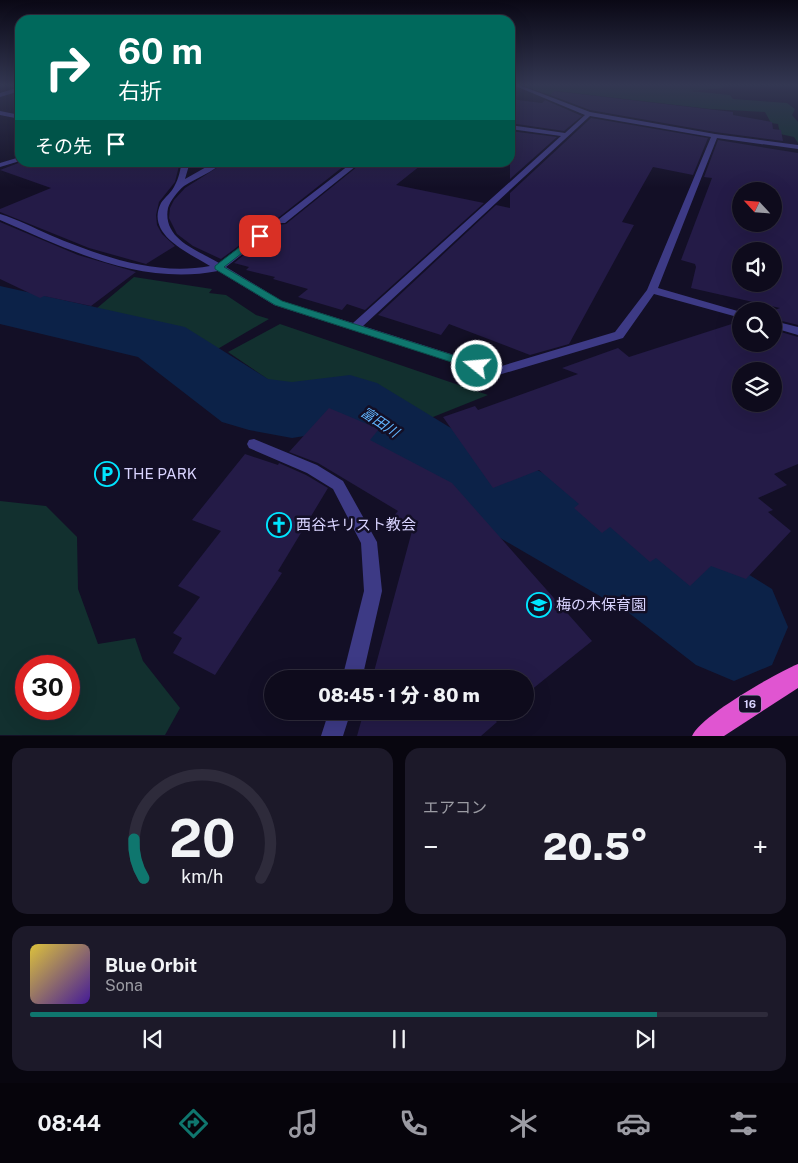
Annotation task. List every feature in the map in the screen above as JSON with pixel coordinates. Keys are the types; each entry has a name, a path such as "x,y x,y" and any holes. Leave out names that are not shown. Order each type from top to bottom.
{"highway":[{"name":"16","path":"704,736 729,715 762,698 798,675"}],"street":[{"path":"354,328 525,170 568,135 584,119"},
{"path":"620,119 715,136 798,147"},
{"path":"515,128 568,135"},
{"path":"185,167 179,186 165,204 162,218 165,230 175,240 278,303 495,372 619,335 652,290 715,136"},
{"path":"0,165 15,160"},
{"path":"179,186 212,167"},
{"path":"282,221 352,167"},
{"path":"0,217 94,257 177,274 218,268 260,236"},
{"path":"652,290 732,312"},
{"path":"782,326 798,331"},
{"path":"254,444 312,470 338,485 369,542 373,591 354,670"},
{"path":"332,736 337,720"}],"green space":[{"path":"769,119 796,119 798,122 798,143 794,137 780,134 778,124 771,123"},
{"path":"134,277 212,289 209,293 226,295 256,315 269,319 209,354 253,386 249,398 161,334 90,314"},
{"path":"280,324 488,395 418,423 403,416 404,407 352,392 343,385 268,395 269,380 228,352"},
{"path":"0,501 46,506 77,537 78,589 98,644 135,638 143,661 180,708 165,735 0,735"}],"building":[{"path":"515,119 578,119 564,131 515,124"},
{"path":"590,119 708,138 693,175 653,167 622,222 634,225 569,344 530,355 449,324 441,335 378,315 496,205 510,208 510,193"},
{"path":"643,119 757,119 772,122 773,129 781,130 783,141 715,132"},
{"path":"515,132 557,137 510,179 510,167 515,167"},
{"path":"718,140 798,153 798,325 782,321 782,302 753,302 691,288 695,264 681,260 712,178 704,177"},
{"path":"15,164 15,167 179,167 175,182 159,202 156,215 157,225 162,234 175,246 146,264 89,248 0,212 0,209 51,188 0,170"},
{"path":"218,167 343,167 278,218 279,225 286,224 357,167 419,167 396,185 484,203 365,310 347,304 342,310 298,297 308,289 273,279 275,277 246,270 249,267 234,263 264,239 264,233 256,233 221,259 193,246 177,234 169,218 170,208 174,200 185,188"},
{"path":"0,222 78,255 136,272 91,306 44,296 40,298 0,279"},
{"path":"732,324 732,352 782,352 782,332 798,337 798,464 774,474 787,485 758,498 773,510 768,512 791,531 746,579 711,566 690,586 656,558 650,562 610,527 602,533 574,508 579,504 539,470 493,488 443,417 475,406 478,410 578,374 562,368 618,348 629,357"},
{"path":"329,408 379,429 370,440 452,483 592,641 534,688 534,670 374,670 412,531 391,519 398,511 318,463 289,452"},
{"path":"245,454 278,465 279,463 306,475 328,488 278,571 282,573 215,675 173,653 182,638 173,633 200,597 178,586 221,531 192,520"},
{"path":"361,720 495,720 497,722 481,736 357,736"}],"waterway":[{"name":"富田川","path":"0,305 161,342 249,403 292,410 350,402 439,462 665,579 734,627"}],"place":[{"name":"THE PARK","path":"107,474"},
{"name":"西谷キリスト教会","path":"279,525"},
{"name":"梅の木保育園","path":"539,605"}],"route":[{"path":"260,236 218,268 278,303 477,366"}]}
